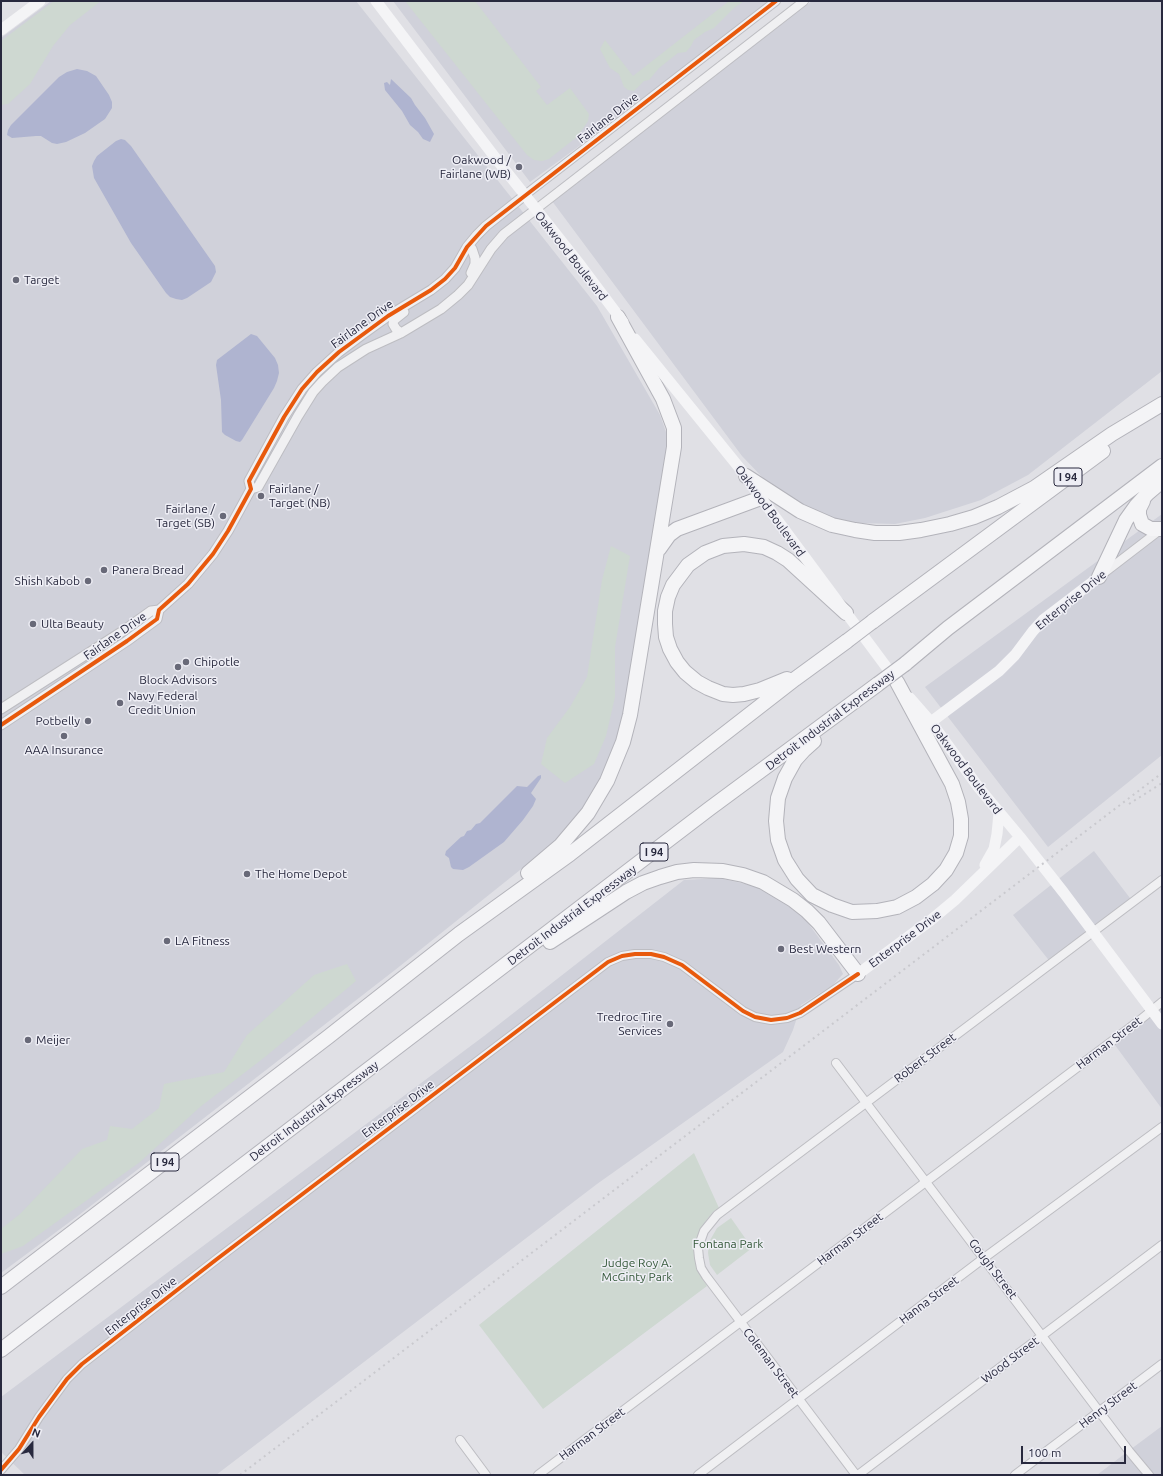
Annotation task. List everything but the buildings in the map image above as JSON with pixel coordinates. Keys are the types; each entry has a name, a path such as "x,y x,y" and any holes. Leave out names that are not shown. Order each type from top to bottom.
{"highway":[{"path":"459,934 561,845 588,813 607,781 623,742 630,715 674,447 674,428 663,399 618,317"},
{"path":"746,476 800,511 832,525 875,533 899,533 921,530 974,517 998,507 1034,488 1112,434 1162,405"},
{"name":"I 94","path":"1,1287 328,1037 459,934 570,854 795,679 1042,497 1162,405"},
{"name":"Detroit Industrial Expressway","path":"1,1350 710,809 878,684 948,628 1162,466"},
{"path":"1099,577 1126,520 1147,494 1162,481"},
{"path":"1147,494 1139,509 1138,515 1140,521 1148,528 1154,530 1162,528"},
{"path":"657,553 669,535 678,529 761,498"},
{"path":"795,679 784,680 760,690 733,695 723,694 708,688 691,677 677,662 666,637 664,624 668,596 680,574 696,558 714,549 734,544 754,545 771,550 788,560 846,613"},
{"path":"854,702 832,725 804,750 795,760 785,778 778,798 776,821 778,840 785,860 797,880 812,895 832,906 852,912 877,911 897,907 916,897 933,884 946,870 956,853 961,836 961,819 958,802 952,784 897,682"},
{"path":"456,1004 491,984 543,947 626,892 660,876 694,870 717,870 738,874 763,882 782,892 807,911 819,923 858,974"}],"main road":[{"path":"1,30 40,1"},
{"name":"Oakwood Boulevard","path":"376,1 535,210 581,266 618,317 688,406 746,476 846,613 884,662 897,682 931,722 979,788 1020,837 1162,1024"},
{"name":"Enterprise Drive","path":"931,722 999,671 1015,655 1044,619 1099,577"},
{"path":"969,886 987,862 994,849 998,834 999,813"},
{"name":"Enterprise Drive","path":"858,974 931,920 955,900 1020,837"}],"street":[{"name":"Fairlane Drive","path":"1,725 127,641 157,619 160,610 188,584 213,554 228,531 251,489 249,481 284,418 302,389 317,372 363,334 388,316 432,290 455,268 467,247 486,226 776,1"},
{"name":"Fairlane Drive","path":"251,489 258,487 313,392 338,367 360,353 401,333 441,309 468,285 491,249 504,234 804,1"},
{"path":"441,309 474,269 475,258 472,249 467,247"},
{"path":"401,333 392,324 394,320 399,315 424,300 432,290"},
{"name":"Enterprise Drive","path":"1099,577 1162,528"},
{"name":"Fairlane Drive","path":"1,709 117,635 151,611 160,610"},
{"name":"Robert Street","path":"699,1246 704,1231 717,1215 1162,880"},
{"name":"Enterprise Drive","path":"1,1470 19,1449 39,1417 67,1379 82,1364 608,962 622,956 635,954 651,954 664,957 682,965 743,1011 755,1017 770,1020 787,1018 800,1013 858,974"},
{"name":"Harman Street","path":"538,1475 1162,1002"},
{"name":"Gough Street","path":"836,1063 1149,1475"},
{"name":"Hanna Street","path":"698,1475 984,1258 1162,1127"},
{"name":"Wood Street","path":"857,1475 1162,1245"},
{"name":"Coleman Street","path":"699,1246 701,1268 706,1276 857,1475"},
{"name":"Henry Street","path":"1015,1475 1162,1364"},
{"path":"460,1440 486,1475"}],"shaded area":[{"path":"51,1 356,1 597,306 660,415 666,432 666,458 622,724 614,751 601,779 587,803 570,826 550,846 395,970 79,1215 1,1273 1,38"},
{"path":"393,1 769,1 630,109 530,182"},
{"path":"812,1 1162,1 1162,371 1028,475 981,500 925,518 895,524 858,523 822,516 790,499 764,479 742,456 552,201"},
{"path":"1162,514 1162,755 1048,847 925,687"},
{"path":"1094,851 1133,902 1051,963 1013,915"},
{"path":"719,878 754,886 781,900 805,919 839,965 843,974 833,985 801,1005 793,1030 783,1052 597,1184 216,1475 25,1475 1,1452 1,1397 484,1036 684,880"},
{"path":"1162,1002 1162,1109 1112,1041"},
{"path":"1162,1426 1162,1475 1097,1475 1123,1455"}],"green space":[{"path":"54,1 101,1 70,25 53,46 30,84 8,104 1,105 1,41"},
{"path":"405,1 475,1 541,87 536,91 547,105 570,88 589,114 588,121 578,136 549,159 542,161 534,160 527,155"},
{"path":"729,1 744,1 734,8 714,28 705,32 694,40 686,52 678,53 659,68 649,80 644,81 634,91 628,90 624,87 619,74 610,68 600,49 605,40 633,76"},
{"path":"611,546 630,556 615,647 615,697 606,736 594,764 565,783 541,764 547,738 570,707 587,677 602,580"},
{"path":"347,964 356,981 265,1057 200,1107 140,1162 23,1246 1,1254 1,1229 20,1214 82,1149 107,1140 110,1126 132,1129 159,1108 164,1084 224,1072 247,1035 314,975"},
{"name":"Judge Roy A. McGinty Park","path":"694,1153 719,1208 713,1212 705,1222 696,1238 694,1256 699,1272 707,1286 543,1409 479,1325"},
{"name":"Fontana Park","path":"731,1218 752,1248 717,1275 710,1265 708,1253 709,1242 717,1228"}],"water":[{"path":"77,69 87,71 96,76 109,95 112,102 112,108 105,119 85,133 66,142 57,144 52,143 41,136 12,138 7,135 11,125 59,77 67,72"},
{"path":"391,79 411,98 425,118 434,134 430,142 423,139 410,125 402,111 385,90 384,83 387,82 390,85"},
{"path":"121,139 125,140 131,146 215,266 216,272 211,282 182,300 170,297 166,293 131,243 94,178 92,166 97,156 116,141"},
{"path":"251,334 257,336 275,358 279,373 274,388 240,442 222,432 221,400 216,365 217,360"},
{"path":"541,775 541,778 531,793 536,799 533,806 504,842 469,867 463,870 453,869 449,858 445,855 446,851 464,836 467,831 471,830 476,824 480,823 517,786 527,787"}],"railway":[{"path":"240,1475 1162,773"},
{"path":"1129,804 1162,783"}],"cycle path":[{"path":"1,725 127,641 157,619 159,610 188,584 213,554 228,531 251,489 249,481 284,417 302,389 317,372 339,352 388,316 431,290 445,279 455,268 467,247 486,226 776,1"},
{"path":"1,1470 19,1449 39,1417 67,1379 82,1364 217,1259 608,962 622,956 635,954 651,954 664,957 682,965 743,1011 755,1017 771,1020 787,1018 800,1013 858,974"}],"place":[{"name":"Oakwood / Fairlane (WB)","path":"519,167"},
{"name":"Target","path":"16,280"},
{"name":"Fairlane / Target (NB)","path":"261,496"},
{"name":"Fairlane / Target (SB)","path":"223,516"},
{"name":"Panera Bread","path":"104,570"},
{"name":"Shish Kabob","path":"88,581"},
{"name":"Ulta Beauty","path":"33,624"},
{"name":"Chipotle","path":"186,662"},
{"name":"Block Advisors","path":"178,667"},
{"name":"Navy Federal Credit Union","path":"120,703"},
{"name":"Potbelly","path":"88,721"},
{"name":"AAA Insurance","path":"64,736"},
{"name":"The Home Depot","path":"247,874"},
{"name":"LA Fitness","path":"167,941"},
{"name":"Best Western","path":"781,949"},
{"name":"Tredroc Tire Services","path":"670,1024"},
{"name":"Meijer","path":"28,1040"}]}
